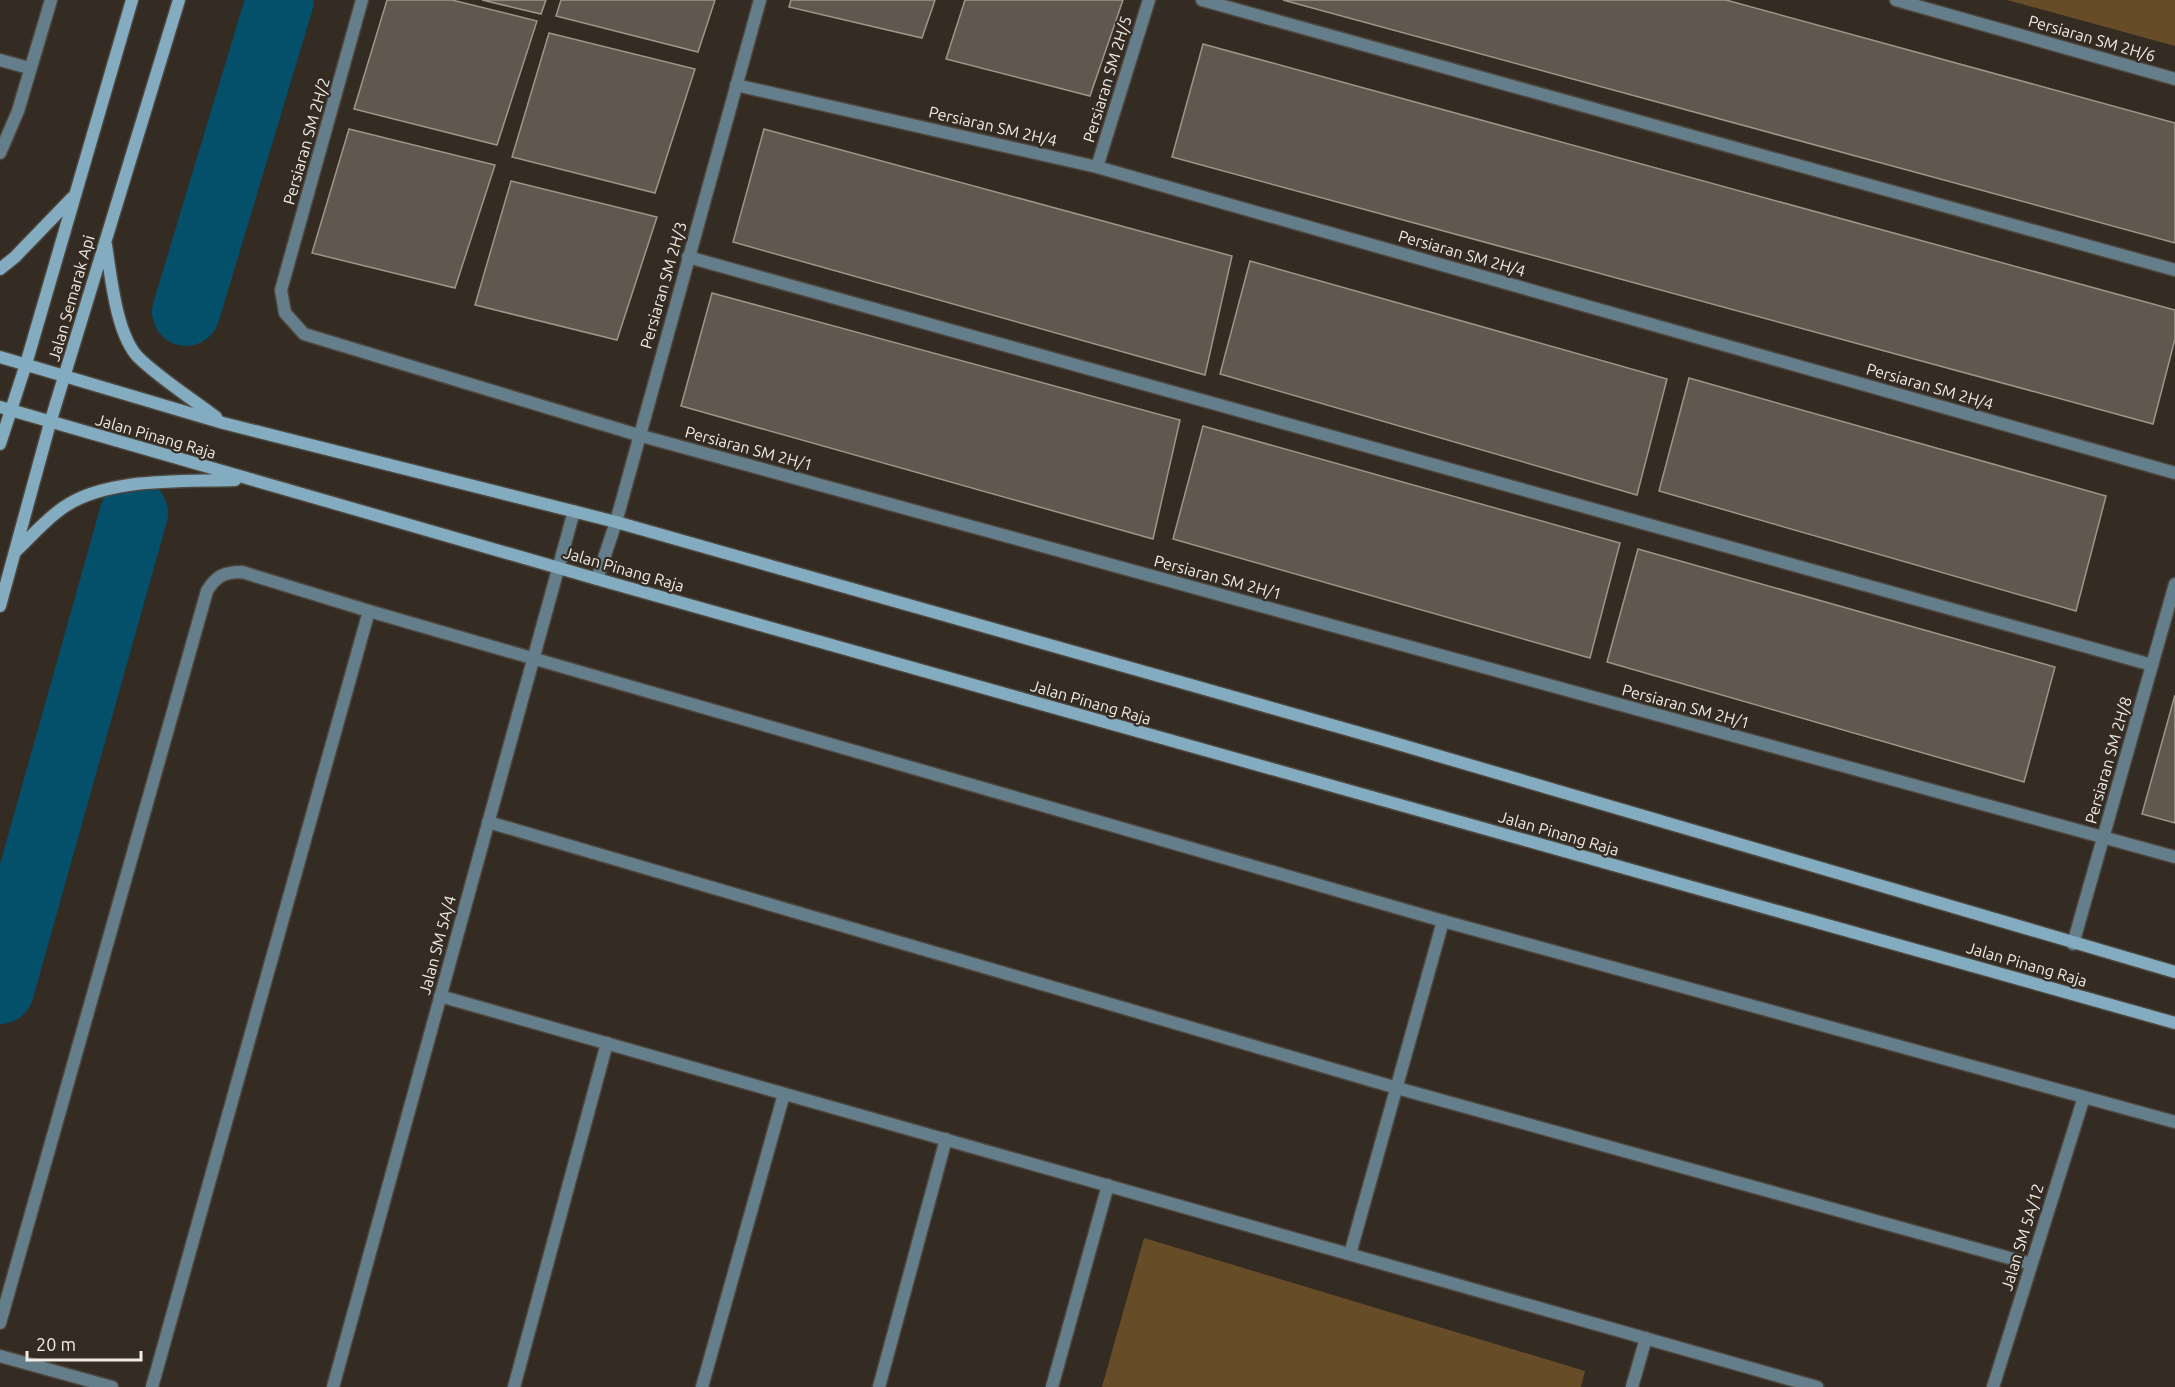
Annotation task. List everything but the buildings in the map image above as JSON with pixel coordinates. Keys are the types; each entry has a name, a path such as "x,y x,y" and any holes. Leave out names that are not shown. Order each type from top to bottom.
{"main road":[{"name":"Jalan Semarak Api","path":"0,444 5,409 26,364 132,0"},
{"name":"Jalan Semarak Api","path":"0,606 65,375 179,0"},
{"path":"0,269 15,257 74,196"},
{"path":"105,240 114,298 126,336 138,357 223,423"},
{"path":"0,357 223,423 616,522 1382,739 2073,944 2175,972"},
{"name":"Jalan Pinang Raja","path":"5,409 558,568 2175,1023"},
{"path":"15,553 62,508 86,495 112,488 245,479"}],"street":[{"path":"0,153 18,111 51,0"},
{"name":"Persiaran SM 2H/2","path":"281,290 362,0"},
{"name":"Persiaran SM 2H/3","path":"597,579 616,522 638,435 760,0"},
{"name":"Persiaran SM 2H/5","path":"1097,167 1149,0"},
{"path":"1202,0 2175,270"},
{"name":"Persiaran SM 2H/6","path":"1896,0 2175,79"},
{"path":"0,60 29,68"},
{"name":"Persiaran SM 2H/4","path":"736,85 1097,167 2175,473"},
{"path":"688,257 2152,665"},
{"name":"Persiaran SM 2H/1","path":"281,290 285,313 304,334 638,435 2175,857"},
{"name":"Jalan SM 5A/4","path":"333,1387 574,511"},
{"path":"0,1323 207,591 214,579 227,572 242,572 369,611 1443,921 2175,1122"},
{"name":"Persiaran SM 2H/8","path":"2073,944 2175,584"},
{"path":"152,1387 369,611"},
{"path":"488,822 1396,1088 2031,1264"},
{"path":"1350,1254 1443,921"},
{"path":"440,996 1809,1386"},
{"path":"514,1387 607,1043"},
{"path":"702,1387 784,1094"},
{"name":"Jalan SM 5A/12","path":"1993,1387 2084,1097"},
{"path":"879,1387 946,1140"},
{"path":"1052,1387 1108,1185"},
{"path":"1632,1387 1646,1338"},
{"path":"0,1356 112,1387"}],"shaded area":[{"path":"2007,0 2175,0 2175,46"},
{"path":"1144,1238 1585,1371 1581,1387 1102,1387"}],"waterway":[{"path":"186,312 280,0"},
{"path":"0,990 134,513"}]}
